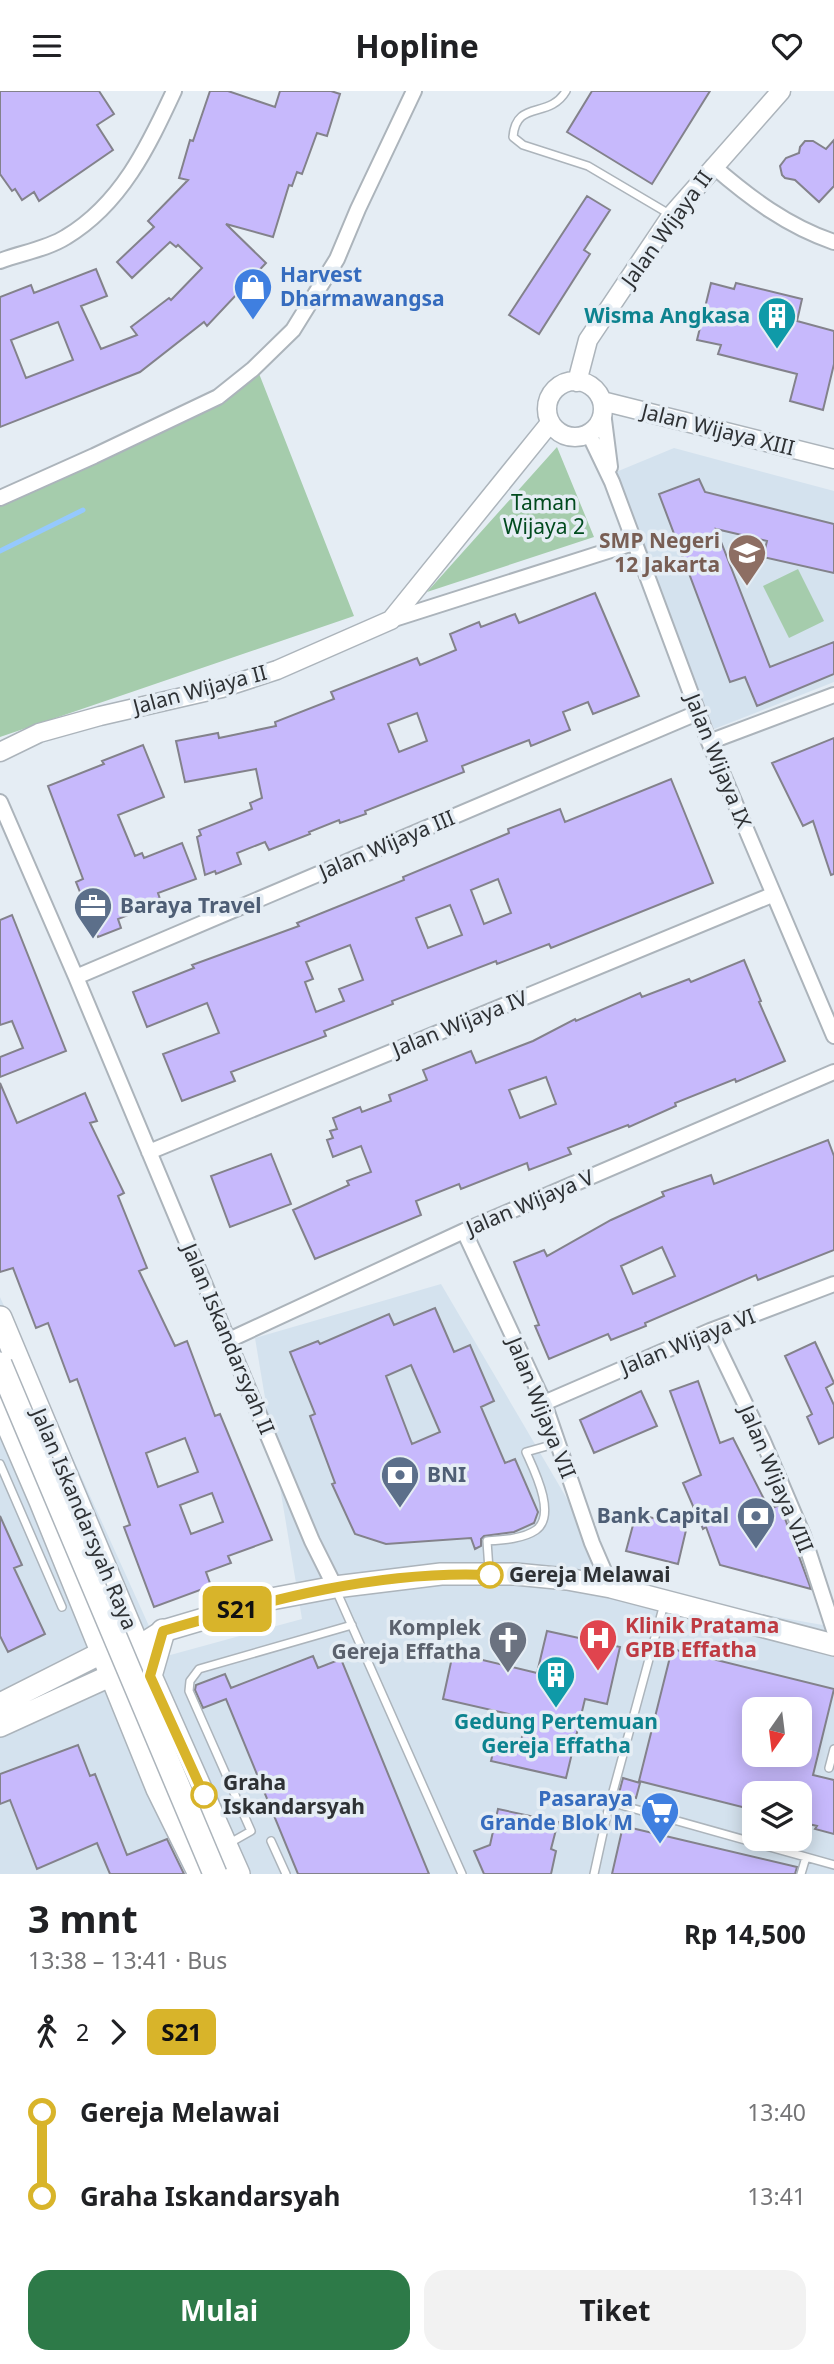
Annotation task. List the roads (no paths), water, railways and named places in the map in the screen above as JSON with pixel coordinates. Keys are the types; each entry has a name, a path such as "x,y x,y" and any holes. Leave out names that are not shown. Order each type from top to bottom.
{"main road":[{"name":"Jalan Iskandarsyah Raya","path":"0,1318 135,1641 238,1874"},
{"path":"0,1364 215,1874"},
{"name":"Jalan Iskandarsyah Raya","path":"0,1406 158,1789 201,1874"},
{"path":"0,1726 32,1700 107,1664 135,1641 163,1631 271,1599 335,1587 440,1574 515,1574 567,1579 611,1587 834,1645"},
{"path":"150,1676 163,1631"},
{"path":"0,1704 32,1700"}],"street":[{"path":"0,498 218,397 253,369 293,330 337,259 414,91"},
{"name":"Jalan Wijaya II","path":"577,382 588,340 671,216 781,91"},
{"path":"0,245 4,260 65,238 104,208 133,173 173,92"},
{"path":"713,166 745,193 788,222 834,242"},
{"path":"577,382 592,388 603,406 600,422 589,433 579,437 558,432 550,423 547,407 550,397 560,386 577,382"},
{"name":"Jalan Wijaya XIII","path":"603,406 834,459"},
{"name":"Jalan Wijaya IX","path":"603,406 612,482"},
{"name":"Jalan Wijaya II","path":"391,620 550,423"},
{"name":"Jalan Wijaya IX","path":"589,433 612,482 697,713 834,1036"},
{"name":"Jalan Wijaya II","path":"2,752 39,733 222,688 277,670 391,620 633,543"},
{"path":"709,742 834,695"},
{"name":"Jalan Wijaya III","path":"76,977 697,713"},
{"name":"Jalan Iskandarsyah II","path":"0,802 312,1541 335,1587"},
{"name":"Jalan Wijaya IV","path":"149,1152 772,895"},
{"name":"Jalan Wijaya V","path":"229,1340 464,1231 834,1072"},
{"name":"Jalan Wijaya VII","path":"464,1231 544,1403 592,1543 611,1587"},
{"name":"Jalan Wijaya VI","path":"544,1403 710,1331 834,1284"},
{"name":"Jalan Wijaya VIII","path":"710,1331 763,1441 803,1535 834,1630"}],"lane":[{"path":"566,91 560,101 551,107 521,115 514,124 513,137 523,145 588,166 671,216"},
{"path":"489,1575 487,1541 524,1535 537,1529 541,1523 544,1502 536,1472 526,1452 558,1443"},
{"path":"0,1464 62,1607"},
{"name":"Jalan Iskandarsyah II","path":"335,1587 462,1874"},
{"path":"594,1874 610,1802 665,1602"},
{"path":"226,1845 251,1831 189,1691 190,1681 199,1669 352,1625"},
{"path":"829,1768 834,1749"},
{"path":"610,1802 834,1865"},
{"path":"271,1841 286,1874"},
{"path":"801,1874 806,1857"}],"waterway":[{"path":"0,551 83,510"}],"place":[{"name":"Harvest Dharmawangsa","path":"253,321"},
{"name":"Wisma Angkasa","path":"777,350"},
{"name":"SMP Negeri 12 Jakarta","path":"747,587"},
{"name":"Baraya Travel","path":"93,940"},
{"name":"BNI","path":"400,1509"},
{"name":"Bank Capital","path":"756,1550"},
{"name":"Gereja Melawai","path":"490,1575"},
{"name":"Klinik Pratama GPIB Effatha","path":"598,1672"},
{"name":"Komplek Gereja Effatha","path":"508,1674"},
{"name":"Gedung Pertemuan Gereja Effatha","path":"556,1709"},
{"name":"Graha Iskandarsyah","path":"204,1795"},
{"name":"Pasaraya Grande Blok M","path":"660,1845"}],"park label":[{"name":"Taman Wijaya 2","path":"544,515"}]}
